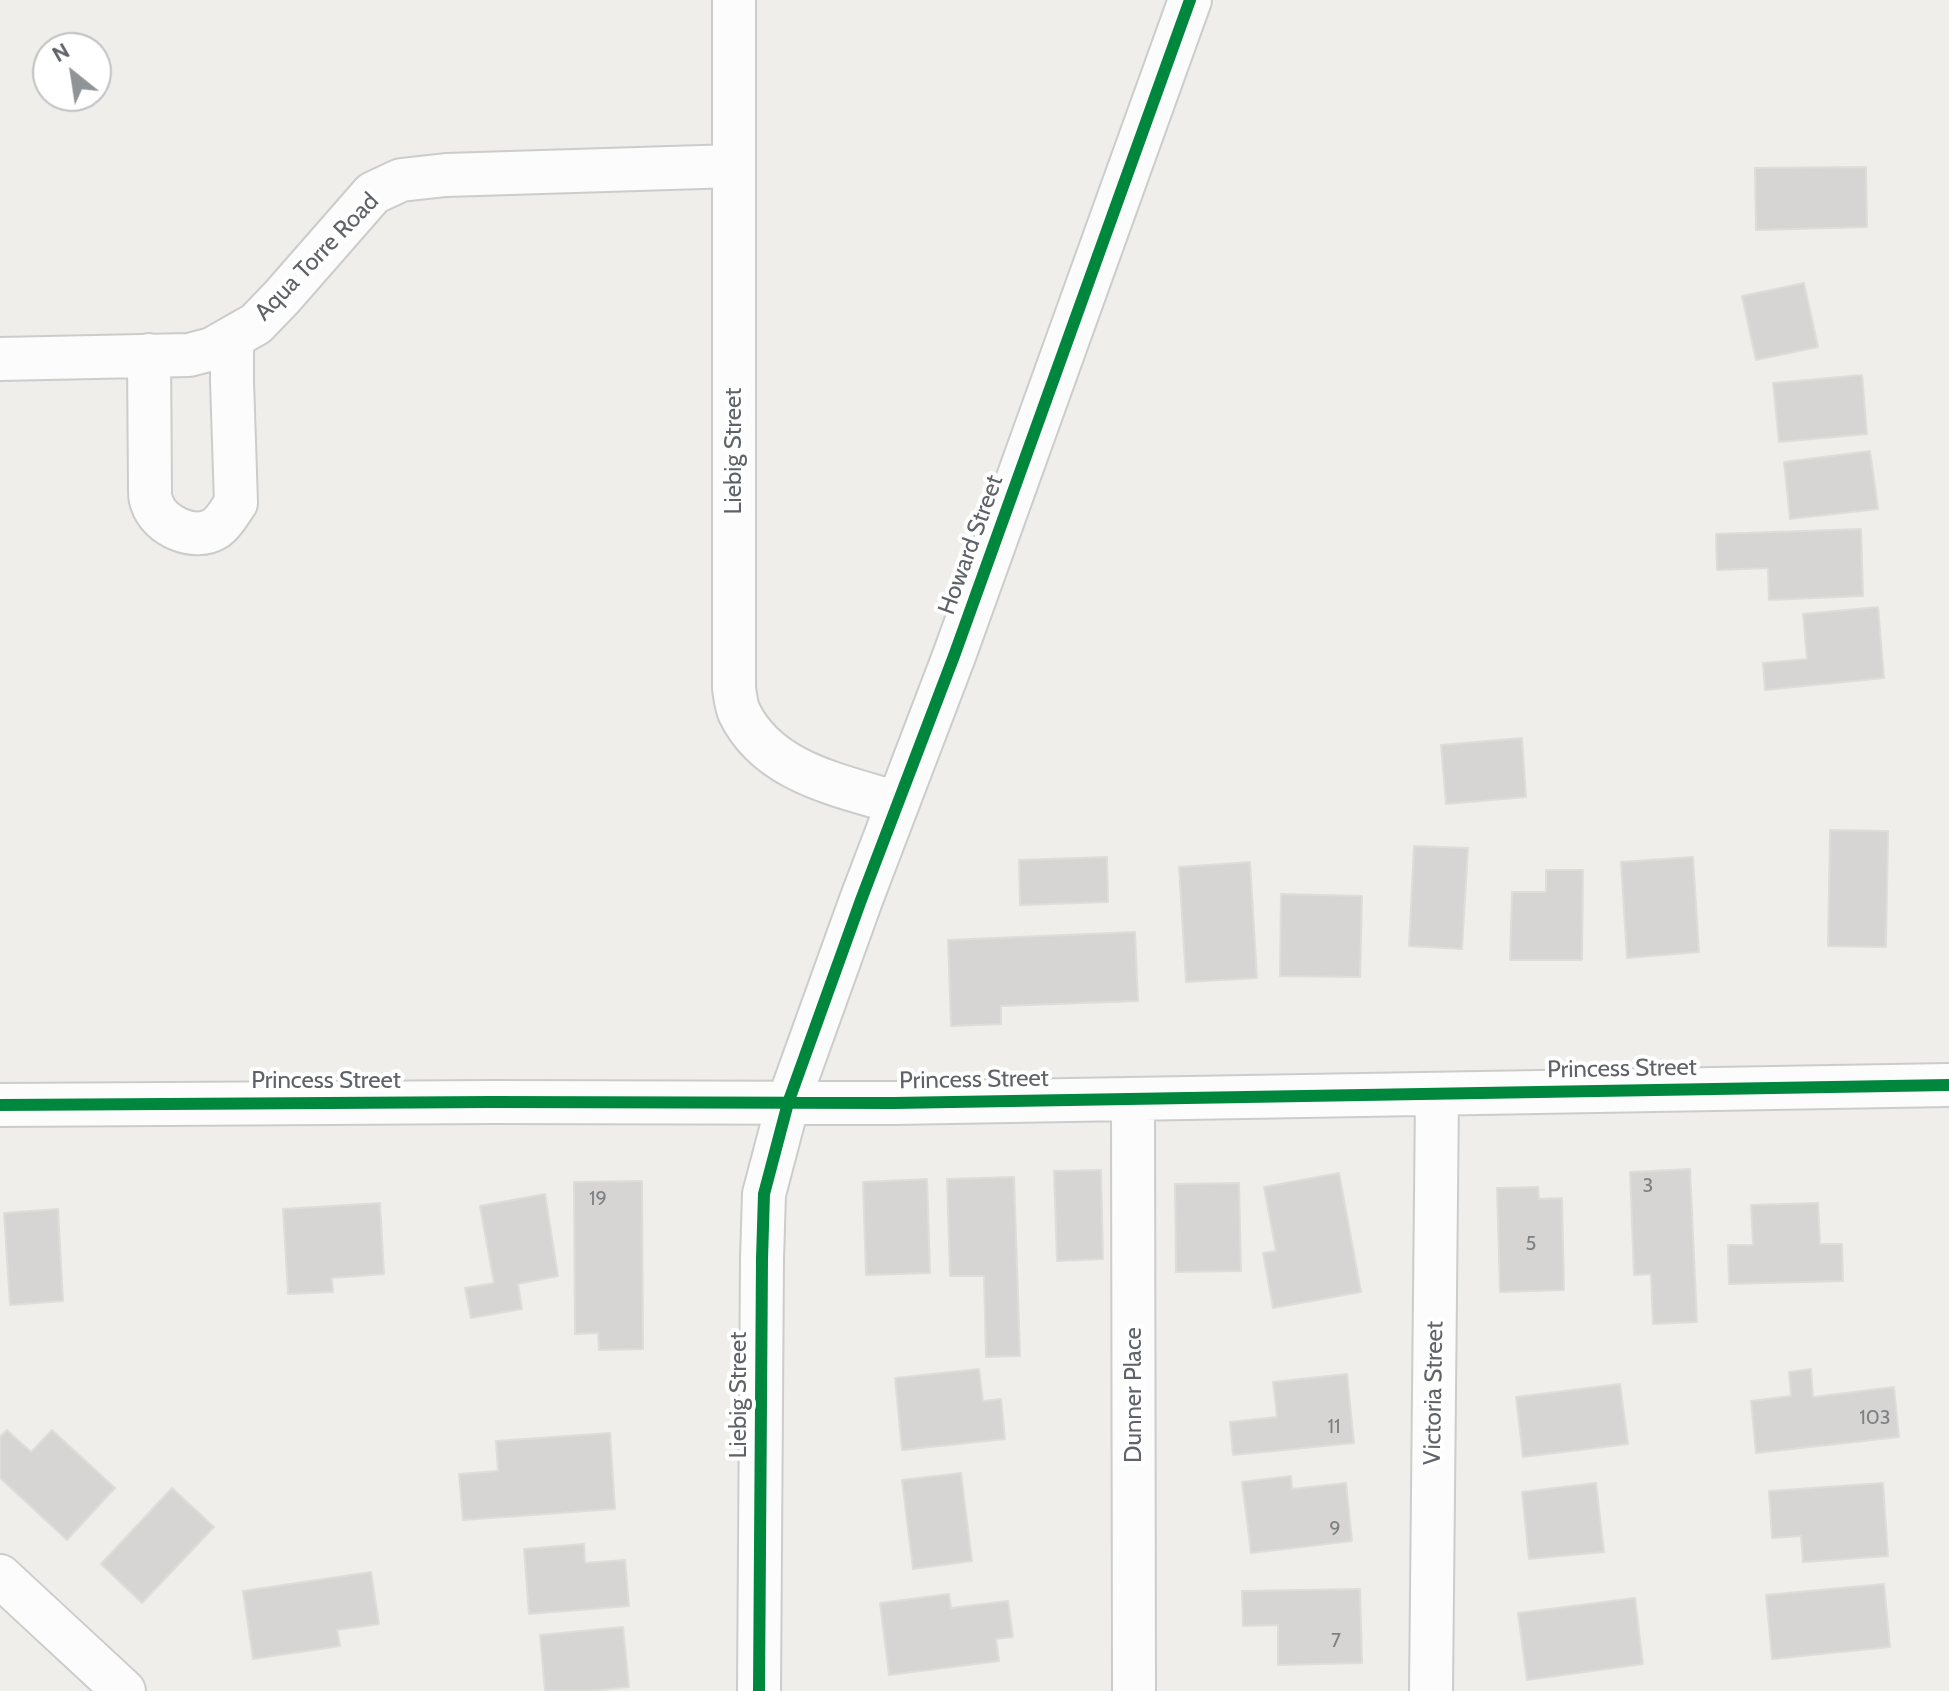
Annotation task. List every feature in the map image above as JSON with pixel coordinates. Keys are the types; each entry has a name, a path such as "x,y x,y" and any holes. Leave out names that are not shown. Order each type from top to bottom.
{"street":[{"name":"Liebig Street","path":"734,0 734,688 739,711 767,748 786,764 812,776 897,803"},
{"name":"Howard Street","path":"788,1103 954,656 1190,0"},
{"name":"Aqua Torre Road","path":"0,359 189,355 212,349 256,324 373,193 401,180 446,175 734,166"},
{"path":"149,355 152,504 169,525 186,532 200,533 215,529 236,503 232,338"},
{"name":"Princess Street","path":"0,1105 894,1103 1949,1085"},
{"name":"Victoria Street","path":"1431,1691 1437,1095"},
{"name":"Dunner Place","path":"1133,1099 1134,1691"},
{"name":"Liebig Street","path":"759,1691 764,1194 788,1103"},
{"path":"0,1576 124,1691"}],"building":[{"path":"1866,167 1867,227 1756,230 1755,168"},
{"path":"1804,283 1818,347 1756,360 1742,296"},
{"path":"1862,375 1867,434 1779,442 1773,383"},
{"path":"1870,451 1878,509 1790,519 1784,462"},
{"path":"1861,529 1863,596 1769,600 1768,568 1717,570 1716,534"},
{"path":"1878,607 1884,678 1765,690 1763,663 1807,659 1803,614"},
{"path":"1522,738 1526,797 1446,804 1441,745"},
{"path":"1830,830 1888,831 1886,947 1828,946"},
{"path":"1414,846 1468,848 1462,949 1409,946"},
{"path":"1107,857 1108,902 1020,905 1019,860"},
{"path":"1693,857 1699,952 1627,958 1621,862"},
{"path":"1250,862 1257,978 1186,982 1179,867"},
{"path":"1546,870 1583,870 1582,960 1510,960 1512,892 1546,892"},
{"path":"1281,894 1362,896 1360,977 1280,976"},
{"path":"1135,932 1138,1001 1001,1006 1001,1024 951,1026 948,940"},
{"path":"1690,1169 1697,1322 1653,1324 1651,1274 1634,1275 1630,1172"},
{"path":"1101,1170 1103,1259 1057,1261 1054,1171"},
{"path":"1339,1173 1361,1292 1273,1308 1263,1253 1276,1251 1264,1187"},
{"path":"1014,1177 1020,1356 986,1357 984,1276 950,1276 947,1179"},
{"path":"927,1179 930,1273 866,1275 863,1182"},
{"path":"642,1181 643,1349 599,1350 598,1333 575,1334 574,1182"},
{"path":"1239,1183 1241,1271 1176,1272 1175,1184"},
{"path":"1538,1187 1539,1199 1562,1198 1564,1290 1500,1292 1497,1188"},
{"path":"545,1194 558,1276 518,1284 522,1309 471,1318 465,1288 494,1283 480,1206"},
{"path":"380,1203 384,1274 332,1278 333,1292 288,1294 283,1209"},
{"path":"1818,1203 1820,1244 1842,1244 1843,1281 1729,1284 1728,1245 1753,1245 1751,1205"},
{"path":"58,1209 63,1301 10,1305 4,1213"},
{"path":"979,1369 983,1401 1001,1399 1005,1439 902,1450 895,1378"},
{"path":"1811,1369 1813,1397 1894,1387 1899,1437 1756,1453 1751,1401 1791,1396 1789,1372"},
{"path":"1347,1374 1354,1443 1233,1455 1230,1422 1277,1417 1273,1382"},
{"path":"1620,1384 1628,1444 1523,1457 1516,1397"},
{"path":"7,1430 31,1452 52,1430 115,1488 67,1540 0,1478 0,1437"},
{"path":"610,1433 615,1509 463,1520 459,1474 498,1471 496,1441"},
{"path":"961,1473 972,1561 913,1569 902,1480"},
{"path":"1291,1476 1292,1489 1346,1483 1352,1541 1251,1553 1242,1482"},
{"path":"1596,1483 1604,1552 1529,1559 1522,1492"},
{"path":"1883,1483 1888,1556 1803,1562 1801,1536 1772,1538 1769,1491"},
{"path":"172,1488 214,1527 142,1603 101,1564"},
{"path":"584,1544 585,1563 625,1560 629,1606 529,1614 524,1549"},
{"path":"371,1572 379,1624 337,1630 340,1646 253,1659 243,1591"},
{"path":"1884,1584 1890,1647 1772,1659 1766,1595"},
{"path":"1360,1589 1362,1663 1278,1665 1278,1625 1243,1626 1242,1591"},
{"path":"949,1594 951,1608 1008,1601 1013,1637 996,1639 999,1661 889,1675 880,1603"},
{"path":"1635,1598 1643,1664 1527,1680 1518,1613"},
{"path":"623,1627 629,1687 545,1691 540,1635"}],"cycle path":[{"path":"759,1691 764,1194 788,1103 954,656 1190,0"},
{"path":"0,1105 894,1103 1949,1085"}]}
